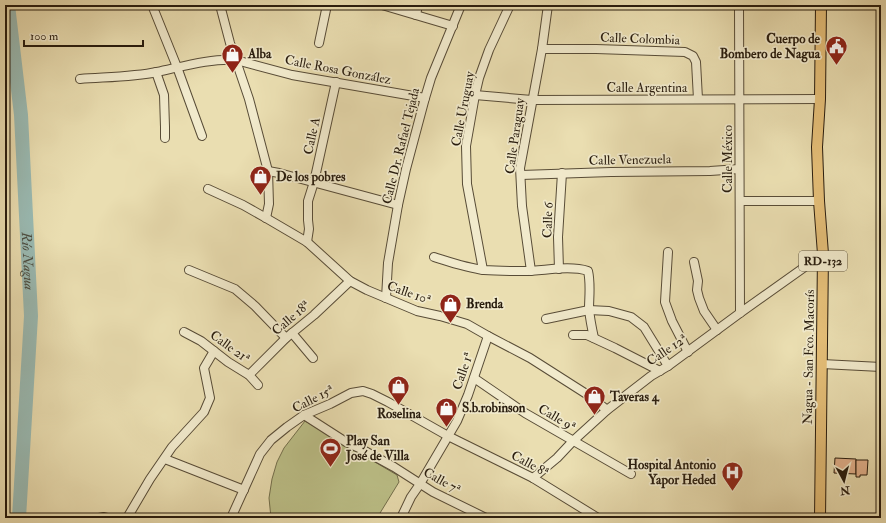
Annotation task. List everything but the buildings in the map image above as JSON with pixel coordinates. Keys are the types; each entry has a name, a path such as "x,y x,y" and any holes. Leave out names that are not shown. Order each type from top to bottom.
{"main road":[{"name":"Nagua - San Fco. Macorís","path":"820,518 823,254 817,147 820,99 821,5"}],"street":[{"path":"152,5 178,67 202,136"},
{"path":"220,5 230,43 249,99 268,172 269,204 266,218"},
{"path":"319,43 327,5"},
{"path":"382,5 452,26"},
{"path":"416,15 418,5"},
{"name":"Calle Dr. Rafael Tejada","path":"386,298 388,263 406,169 431,78 461,5"},
{"name":"Calle Uruguay","path":"483,270 467,184 466,146 479,78 489,50 510,5"},
{"name":"Calle Paraguay","path":"531,271 522,206 521,162 542,49 548,5"},
{"name":"Calle México","path":"739,5 740,313"},
{"name":"Calle Colombia","path":"542,49 686,52 693,56 696,62 698,99"},
{"name":"Calle Rosa González","path":"80,79 156,72 178,67 236,60 292,75 425,98"},
{"path":"156,72 164,95 165,138"},
{"name":"Calle A","path":"307,242 309,229 308,201 314,182 336,82"},
{"name":"Calle Argentina","path":"475,95 532,100 820,99"},
{"name":"Calle Venezuela","path":"521,175 739,169"},
{"path":"268,172 279,172 398,205"},
{"name":"Calle 6","path":"559,269 558,237 562,173"},
{"name":"Calle 10ª","path":"208,189 266,218 307,242 350,280 368,290 417,311 468,324 530,358 588,395 607,410"},
{"path":"740,201 819,201"},
{"path":"668,252 665,302 672,321 688,352"},
{"name":"Calle 12ª","path":"534,478 607,410 651,376 688,352 823,254"},
{"path":"434,257 483,270 531,271 580,268 588,271 590,298 589,310 594,338"},
{"path":"694,262 698,280 697,290 699,298 704,311 717,330"},
{"path":"189,270 235,289 289,335 313,358"},
{"name":"Calle 18ª","path":"249,376 289,335 314,315 350,280"},
{"path":"546,319 589,310 609,311 631,317 644,327 668,366"},
{"name":"Calle 21ª","path":"184,332 201,341 249,376 258,385"},
{"path":"573,335 587,335 660,371"},
{"name":"Calle 1ª","path":"401,518 411,497 457,421 474,378 488,336"},
{"path":"127,518 150,479 172,447 204,412 210,398 204,368 214,351"},
{"path":"822,364 881,367"},
{"name":"Calle 9ª","path":"474,378 525,413 631,474"},
{"name":"Calle 15ª","path":"231,518 260,454 271,440 304,415 352,393 363,391 372,394 448,436"},
{"name":"Calle 7ª","path":"304,415 346,442 363,450 434,492 486,518"},
{"name":"Calle 8ª","path":"448,436 534,478 598,518"},
{"path":"165,459 244,490"},
{"path":"100,518 108,518"}],"green space":[{"name":"Play San José de Villa","path":"305,421 397,475 399,482 377,518 271,518 269,498 277,462 284,448"}],"waterway":[{"name":"Río Nagua","path":"8,5 21,115 31,316 19,518"}],"place":[{"name":"Cuerpo de Bombero de Nagua","path":"836,66"},
{"name":"Alba","path":"233,74"},
{"name":"De los pobres","path":"260,196"},
{"name":"Brenda","path":"451,324"},
{"name":"Roselina","path":"399,406"},
{"name":"Taveras 4","path":"595,416"},
{"name":"S.b.robinson","path":"447,428"},
{"name":"Play San José de Villa","path":"331,468"},
{"name":"Hospital Antonio Yapor Heded","path":"732,492"}]}
